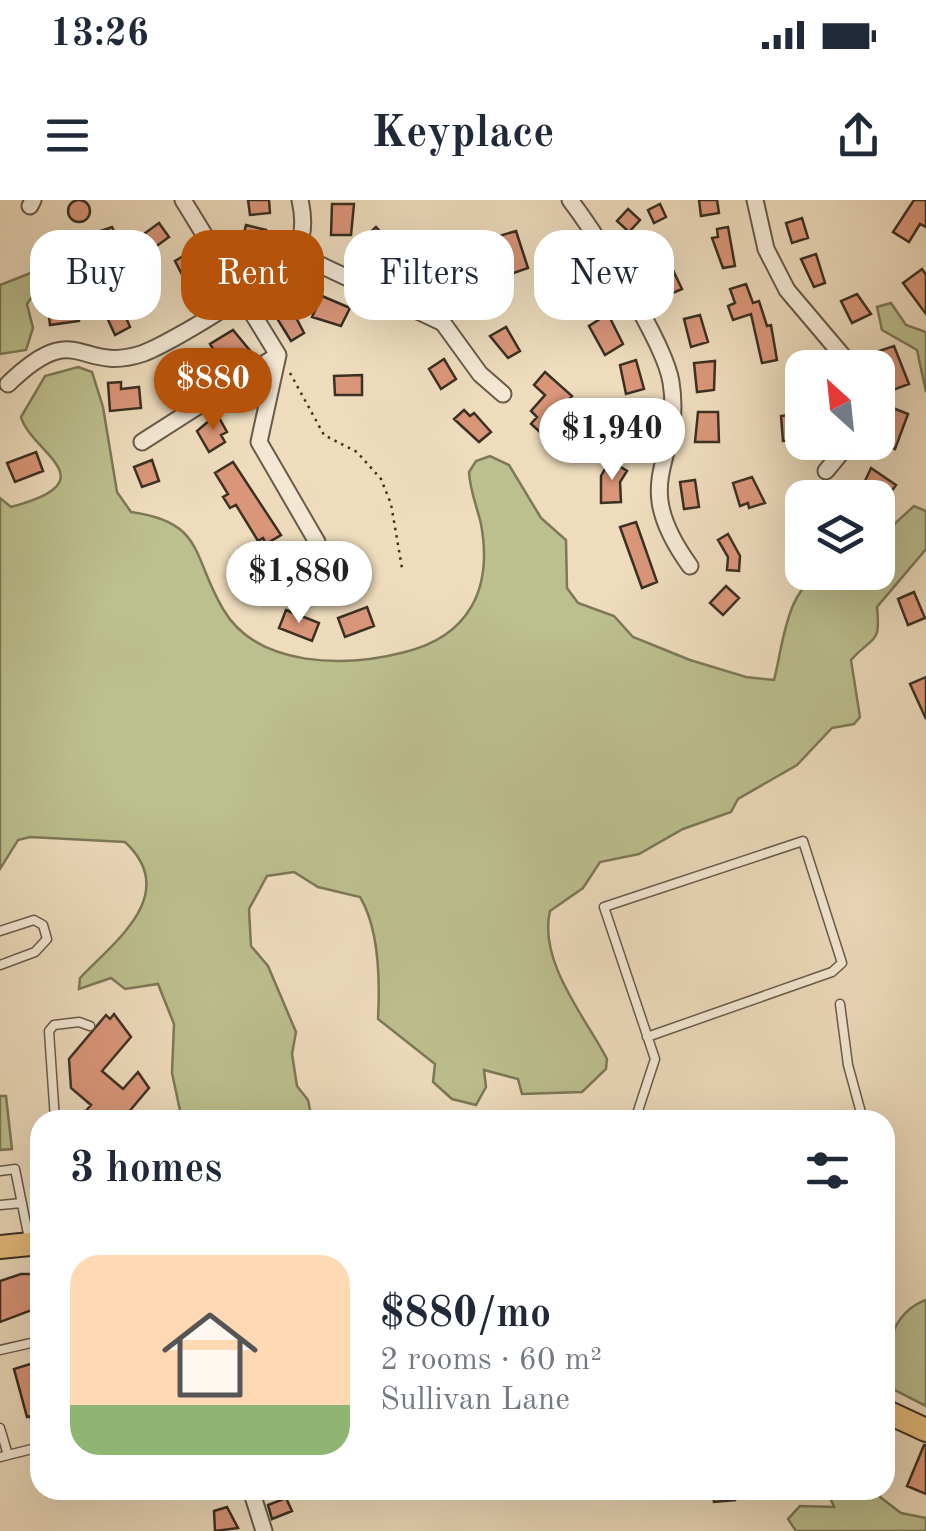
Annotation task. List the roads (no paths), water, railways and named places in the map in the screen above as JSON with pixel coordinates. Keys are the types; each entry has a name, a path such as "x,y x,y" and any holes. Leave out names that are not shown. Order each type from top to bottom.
{"main road":[{"path":"0,1247 30,1244"},
{"path":"895,1415 926,1430"}],"street":[{"path":"183,200 202,230"},
{"path":"300,200 301,230"},
{"path":"570,200 665,359 672,408 659,474 660,506 671,538 690,566"},
{"path":"754,200 766,249 787,290 837,350"},
{"path":"324,266 443,323 480,374 503,394"},
{"path":"8,384 30,363 54,350 76,349 115,358 144,353 199,320"},
{"path":"257,320 278,355 258,442 317,542 326,578"},
{"path":"142,442 278,355"},
{"path":"826,471 835,460"},
{"path":"253,1500 264,1531"}],"lane":[{"path":"638,1110 655,1060 647,1036 604,907 804,841 842,963 832,972 647,1036"},
{"path":"0,931 34,920 47,933 45,943 35,952 0,965"},
{"path":"840,1004 848,1065 860,1110"},
{"path":"54,1110 48,1031 54,1025 72,1022 90,1026"},
{"path":"0,1171 15,1169 30,1228"},
{"path":"0,1206 22,1203"},
{"path":"0,1350 30,1342"},
{"path":"0,1428 4,1456 30,1450"}]}
